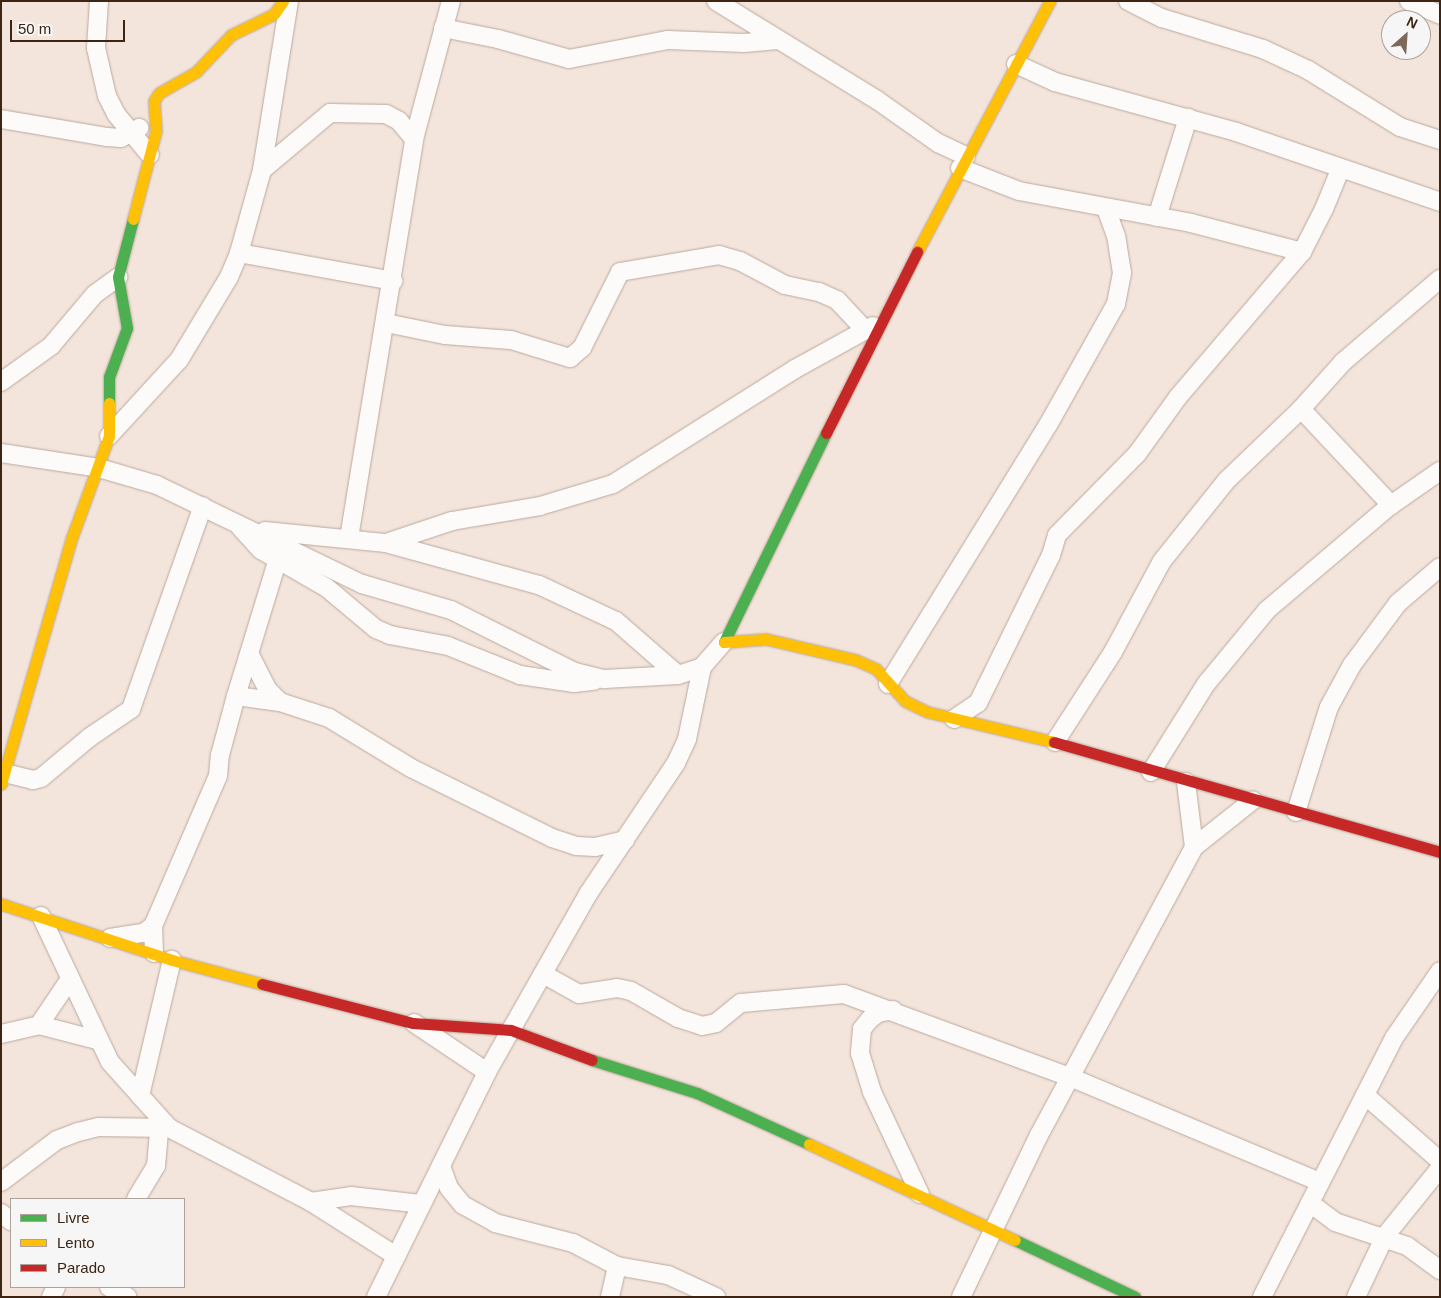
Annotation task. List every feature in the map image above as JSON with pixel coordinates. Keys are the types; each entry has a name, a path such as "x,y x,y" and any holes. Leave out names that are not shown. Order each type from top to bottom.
{"street":[{"path":"99,1 96,48 107,96 116,114 150,155"},
{"path":"203,506 131,709 90,737 41,778 33,780 3,779 72,537 109,436 109,377 127,328 118,277 150,155 156,116 154,101 159,93 196,72 231,34 274,14 283,1"},
{"path":"109,436 179,360 229,277 239,254 262,170 289,1"},
{"path":"349,538 360,459 393,281 414,139 451,1"},
{"path":"716,1 877,100 963,162 1002,186 1106,209 1157,217 1302,252"},
{"path":"376,1297 487,1072 588,894 666,777 687,739 702,667 724,642 872,326 1050,1"},
{"path":"1128,1 1162,18 1263,49 1308,70 1400,127 1440,140"},
{"path":"1409,1 1440,15"},
{"path":"443,28 498,39 569,59 668,40 708,43 778,40"},
{"path":"1016,64 1085,91 1236,132 1340,170 1440,202"},
{"path":"262,170 330,113 386,114 399,121 414,139"},
{"path":"1,119 121,138 132,133 156,116"},
{"path":"1157,217 1188,118"},
{"path":"954,719 978,703 1052,555 1057,535 1137,454 1178,397 1302,252 1324,209 1340,170"},
{"path":"888,684 1048,425 1116,304 1122,272 1116,236 1106,209"},
{"path":"239,254 393,281"},
{"path":"386,323 444,335 510,340 570,358 582,348 620,272 719,255 740,261 785,285 818,292 837,300 872,326"},
{"path":"1,382 51,346 95,294 118,277"},
{"path":"1055,742 1108,660 1162,561 1226,481 1301,408 1343,362 1440,279"},
{"path":"386,543 452,521 540,506 613,484 795,369 872,326"},
{"path":"1301,408 1391,505"},
{"path":"1,452 98,468 157,485 362,584 451,610 538,656 575,672 604,679"},
{"path":"1151,772 1206,684 1267,610 1391,505 1440,471"},
{"path":"244,526 386,543 496,570 584,604 616,622 678,675"},
{"path":"244,526 245,536 277,562 327,588 376,629 390,634 448,646 520,675 574,683 604,679 678,675 702,667"},
{"path":"154,954 153,926 216,784 236,696 250,656 277,562"},
{"path":"1296,812 1329,706 1352,665 1398,603 1440,567"},
{"path":"724,642 766,639 856,660 876,670 905,701 954,719 1055,742 1151,772 1440,852"},
{"path":"250,656 267,689 280,702"},
{"path":"236,696 280,702 328,718 411,768 552,838 576,846 595,847 624,840"},
{"path":"1186,782 1194,847"},
{"path":"961,1297 1070,1078 1194,847 1253,800"},
{"path":"1,904 41,916 100,938 172,960 413,1023 511,1030 627,1073 697,1093 920,1194 1135,1297"},
{"path":"41,916 97,1040 110,1062 140,1096 164,1128 156,1166 137,1198"},
{"path":"100,938 143,933 153,926"},
{"path":"140,1096 172,960"},
{"path":"1262,1297 1394,1038 1440,971"},
{"path":"544,974 579,994 617,988 631,991 678,1018 702,1026 716,1023 741,1003 766,999 793,1000 836,993 893,1010 1070,1078 1320,1182"},
{"path":"38,1025 70,979"},
{"path":"893,1010 878,1013 862,1029 860,1053 872,1092 920,1194"},
{"path":"413,1023 487,1072"},
{"path":"1,1034 38,1025 97,1040"},
{"path":"1365,1095 1440,1161"},
{"path":"1,1182 57,1140 78,1132 98,1127 164,1128 311,1202 396,1256"},
{"path":"441,1166 449,1188 463,1205 496,1223 574,1243 617,1266 668,1275 716,1297"},
{"path":"1356,1297 1385,1236 1440,1168"},
{"path":"311,1202 351,1196 421,1204"},
{"path":"1310,1203 1335,1222 1385,1236 1407,1246 1440,1270"},
{"path":"610,1297 617,1266"},
{"path":"112,1288 128,1297"}],"traffic: fast":[{"path":"109,403 109,377 127,328 118,277 133,219"},
{"path":"724,642 826,433"},
{"path":"592,1060 697,1093 809,1144"},
{"path":"1015,1240 1135,1297"}],"traffic: slow":[{"path":"133,219 156,131 154,101 159,93 196,72 231,35 274,14 283,1"},
{"path":"917,252 1050,1"},
{"path":"1,784 72,537 109,436 109,403"},
{"path":"724,642 766,639 856,660 876,669 905,701 928,712 1054,742"},
{"path":"1,904 172,960 262,984"},
{"path":"809,1144 1015,1240"}],"traffic: jam":[{"path":"826,433 917,252"},
{"path":"1054,742 1440,852"},
{"path":"262,984 413,1023 511,1030 592,1060"}]}
